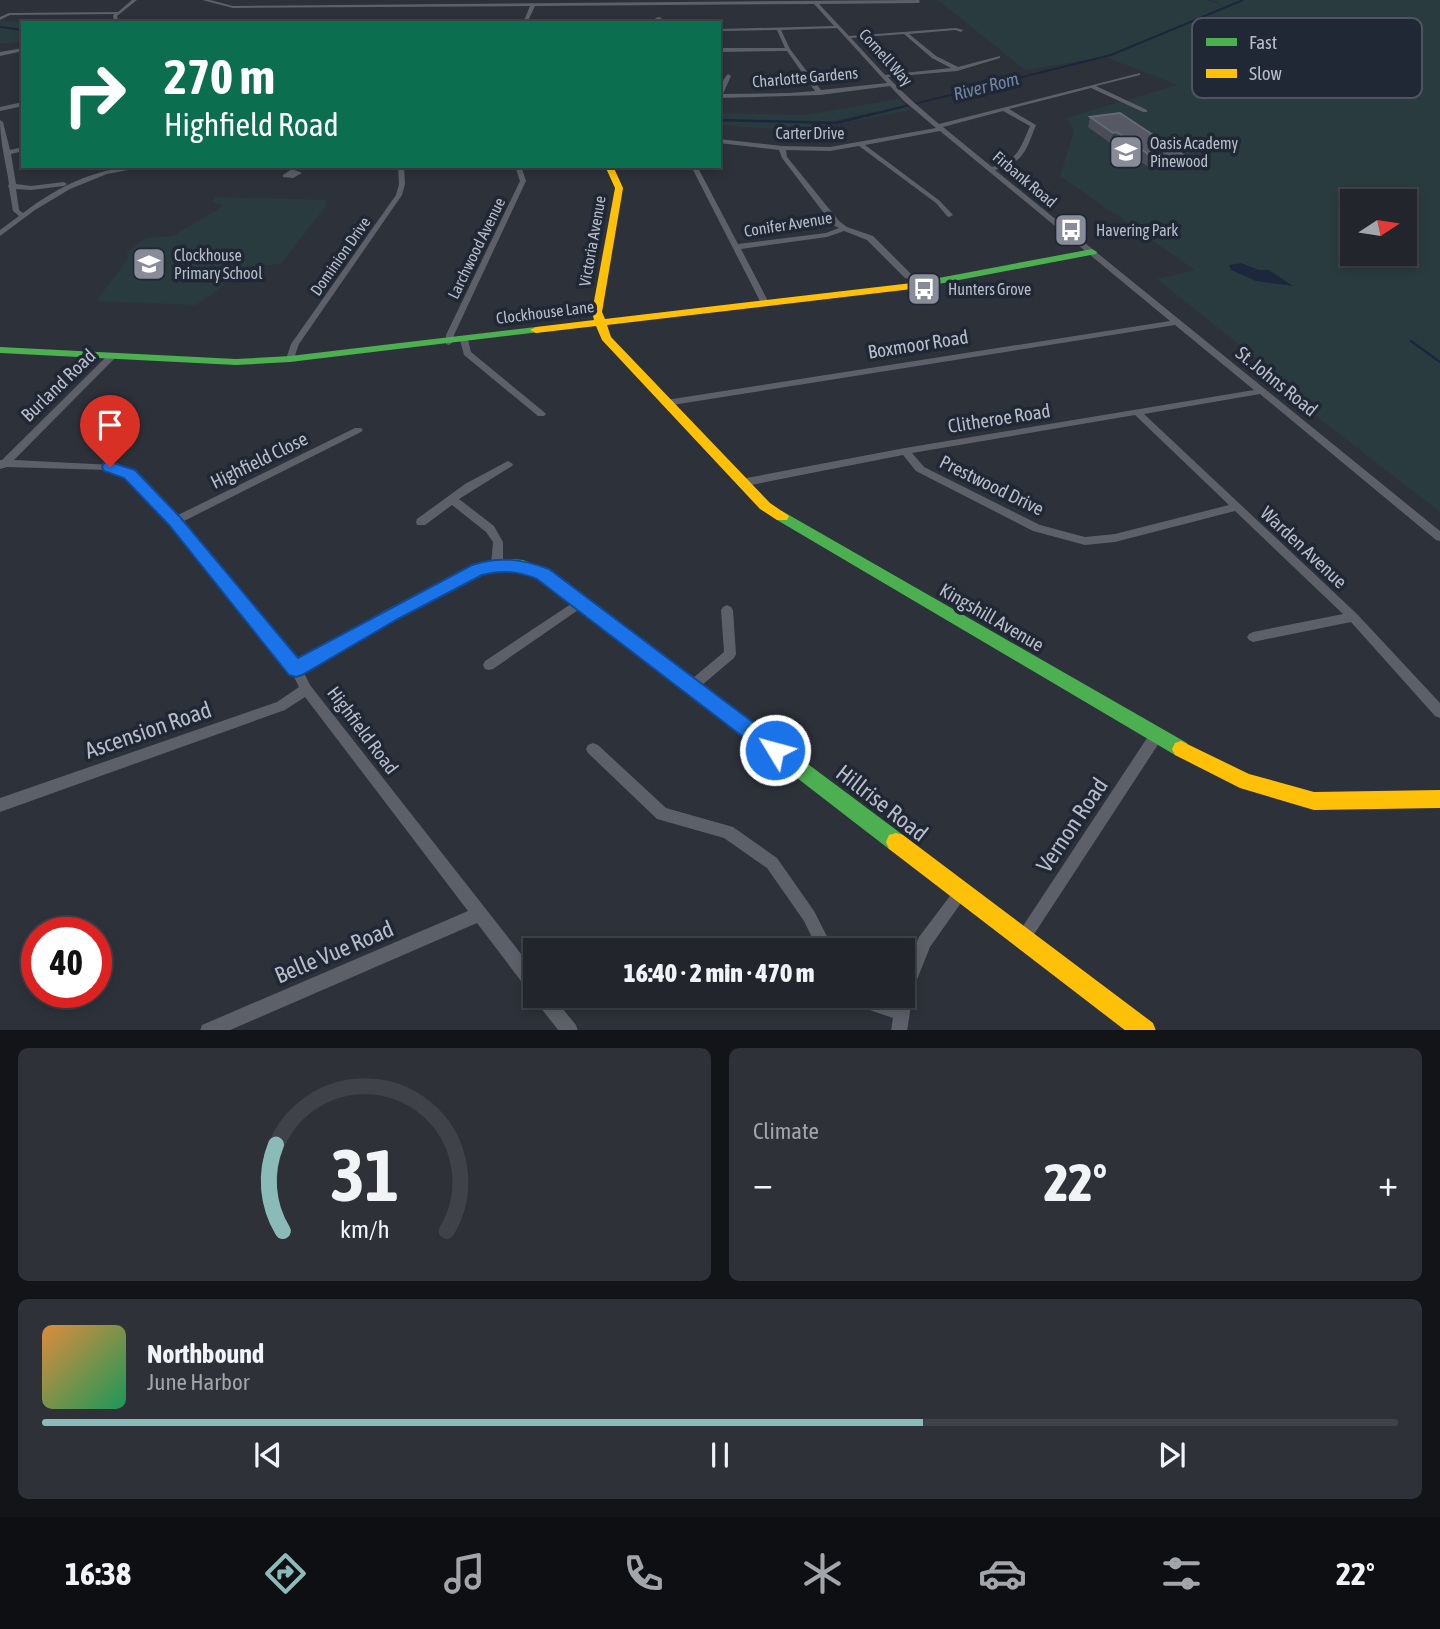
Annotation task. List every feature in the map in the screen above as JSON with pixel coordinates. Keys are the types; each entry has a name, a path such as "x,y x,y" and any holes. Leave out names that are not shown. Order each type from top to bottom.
{"street":[{"path":"0,19 9,14 118,13 135,0"},
{"path":"204,0 233,7 918,1"},
{"path":"410,6 414,0"},
{"name":"Cornell Way","path":"816,2 910,104 940,127"},
{"path":"526,21 533,5"},
{"path":"63,13 72,7"},
{"path":"117,21 118,13"},
{"path":"654,21 660,18"},
{"path":"721,30 839,27"},
{"path":"849,37 956,29 961,31"},
{"path":"779,30 788,49 820,93"},
{"path":"905,33 934,57 957,69"},
{"path":"0,54 21,49"},
{"path":"721,50 788,49"},
{"path":"886,76 957,69 998,57"},
{"name":"Carter Drive","path":"721,141 782,148 830,149 862,145 1138,74"},
{"path":"721,94 728,76"},
{"name":"Charlotte Gardens","path":"721,96 820,93 893,84"},
{"path":"1091,86 1145,110"},
{"path":"0,109 21,104"},
{"path":"991,169 1011,165 1017,160 1033,125 1004,109"},
{"path":"0,121 8,153 16,211 22,215"},
{"name":"Firbank Road","path":"940,127 1092,252"},
{"path":"862,145 938,202 949,215"},
{"path":"782,148 784,157 836,223 844,229 870,237 905,282"},
{"path":"8,153 21,150"},
{"path":"0,234 52,195 77,182 125,168"},
{"path":"280,168 288,172"},
{"name":"Dominion Drive","path":"290,359 295,344 400,195 401,168"},
{"name":"Larchwood Avenue","path":"449,342 523,181 518,168"},
{"name":"Victoria Avenue","path":"600,323 597,312 619,188 610,168"},
{"path":"695,168 765,303"},
{"path":"11,186 31,188 77,182"},
{"name":"Conifer Avenue","path":"736,247 827,235 844,229"},
{"name":"Clockhouse Lane","path":"0,350 236,362 290,359 765,303 905,282 933,282 1092,252"},
{"name":"St. Johns Road","path":"1092,252 1440,537"},
{"name":"Boxmoor Road","path":"666,403 1177,321"},
{"name":"Kingshill Avenue","path":"600,323 606,338 741,484 765,506 1156,736 1246,782 1314,802 1440,799"},
{"path":"464,340 467,353 541,414"},
{"name":"Burland Road","path":"1,465 111,357"},
{"name":"Clitheroe Road","path":"741,484 905,451 1262,391"},
{"name":"Warden Avenue","path":"1138,413 1353,617 1440,712"},
{"name":"Highfield Close","path":"175,521 358,430"},
{"name":"Prestwood Drive","path":"905,451 920,469 1037,528 1085,541 1115,538 1236,507"},
{"path":"421,522 508,464"},
{"name":"Highfield Road","path":"1,465 110,467 129,474 175,521 296,669 306,689 523,971"},
{"path":"453,500 490,529 498,542 497,565"},
{"name":"Hillrise Road","path":"296,669 478,569 497,565 523,566 543,574 1144,1030"},
{"path":"489,665 580,603"},
{"path":"691,687 730,654 727,610"},
{"path":"1253,637 1353,617"},
{"name":"Ascension Road","path":"0,805 281,706 306,689"},
{"name":"Vernon Road","path":"1024,937 1156,736"},
{"path":"593,749 662,814 728,832 772,863 809,916 820,938"},
{"path":"899,1030 906,987 924,942 961,893"},
{"name":"Belle Vue Road","path":"210,1030 478,915"},
{"path":"552,1008 569,1030"},
{"path":"887,1008 902,1013"}],"shaded area":[{"path":"938,0 1206,0 1222,5 1213,0 1440,0 1440,512 1259,372 1270,369 1157,279 1195,270 1060,176 1074,131 1067,118 1177,85 1106,57 1025,70"},
{"path":"0,21 21,22 21,41 0,44"},
{"path":"899,99 906,105 823,123 721,119 721,113 806,115"},
{"path":"908,106 911,110 802,131 721,125 721,120 831,124"},
{"path":"214,197 326,200 326,206 281,264 251,266 196,305 96,301 128,259 127,252 146,238 173,236 223,206 212,202"}],"water":[{"path":"1241,263 1259,270 1269,270 1293,286 1256,281 1231,270 1229,265"}],"building":[{"path":"1120,113 1183,155 1155,159 1090,117"}],"waterway":[{"name":"River Rom","path":"1200,18 1243,0"},
{"name":"River Rom","path":"866,116 1111,55 1192,21"},
{"name":"River Rom","path":"0,27 21,30"},
{"name":"River Rom","path":"721,120 836,123 873,114"},
{"path":"1411,341 1440,362"}],"traffic: fast":[{"path":"912,286 1092,252"},
{"path":"0,350 236,362 290,359 536,330"},
{"path":"782,516 1181,749"},
{"path":"296,669 391,614 478,569 523,566 543,574 896,842"}],"traffic: slow":[{"path":"610,168 619,188 597,312 606,338 765,506 782,516"},
{"path":"536,330 912,286"},
{"path":"1181,749 1246,782 1314,801 1440,799"},
{"path":"896,842 1144,1030"}],"place":[{"name":"Oasis Academy Pinewood","path":"1126,152"},
{"name":"Havering Park","path":"1071,230"},
{"name":"Clockhouse Primary School","path":"149,264"},
{"name":"Hunters Grove","path":"924,289"}],"route":[{"path":"110,467 129,474 175,521 296,669 391,614 478,569 497,565 523,566 543,574 775,750"}]}
